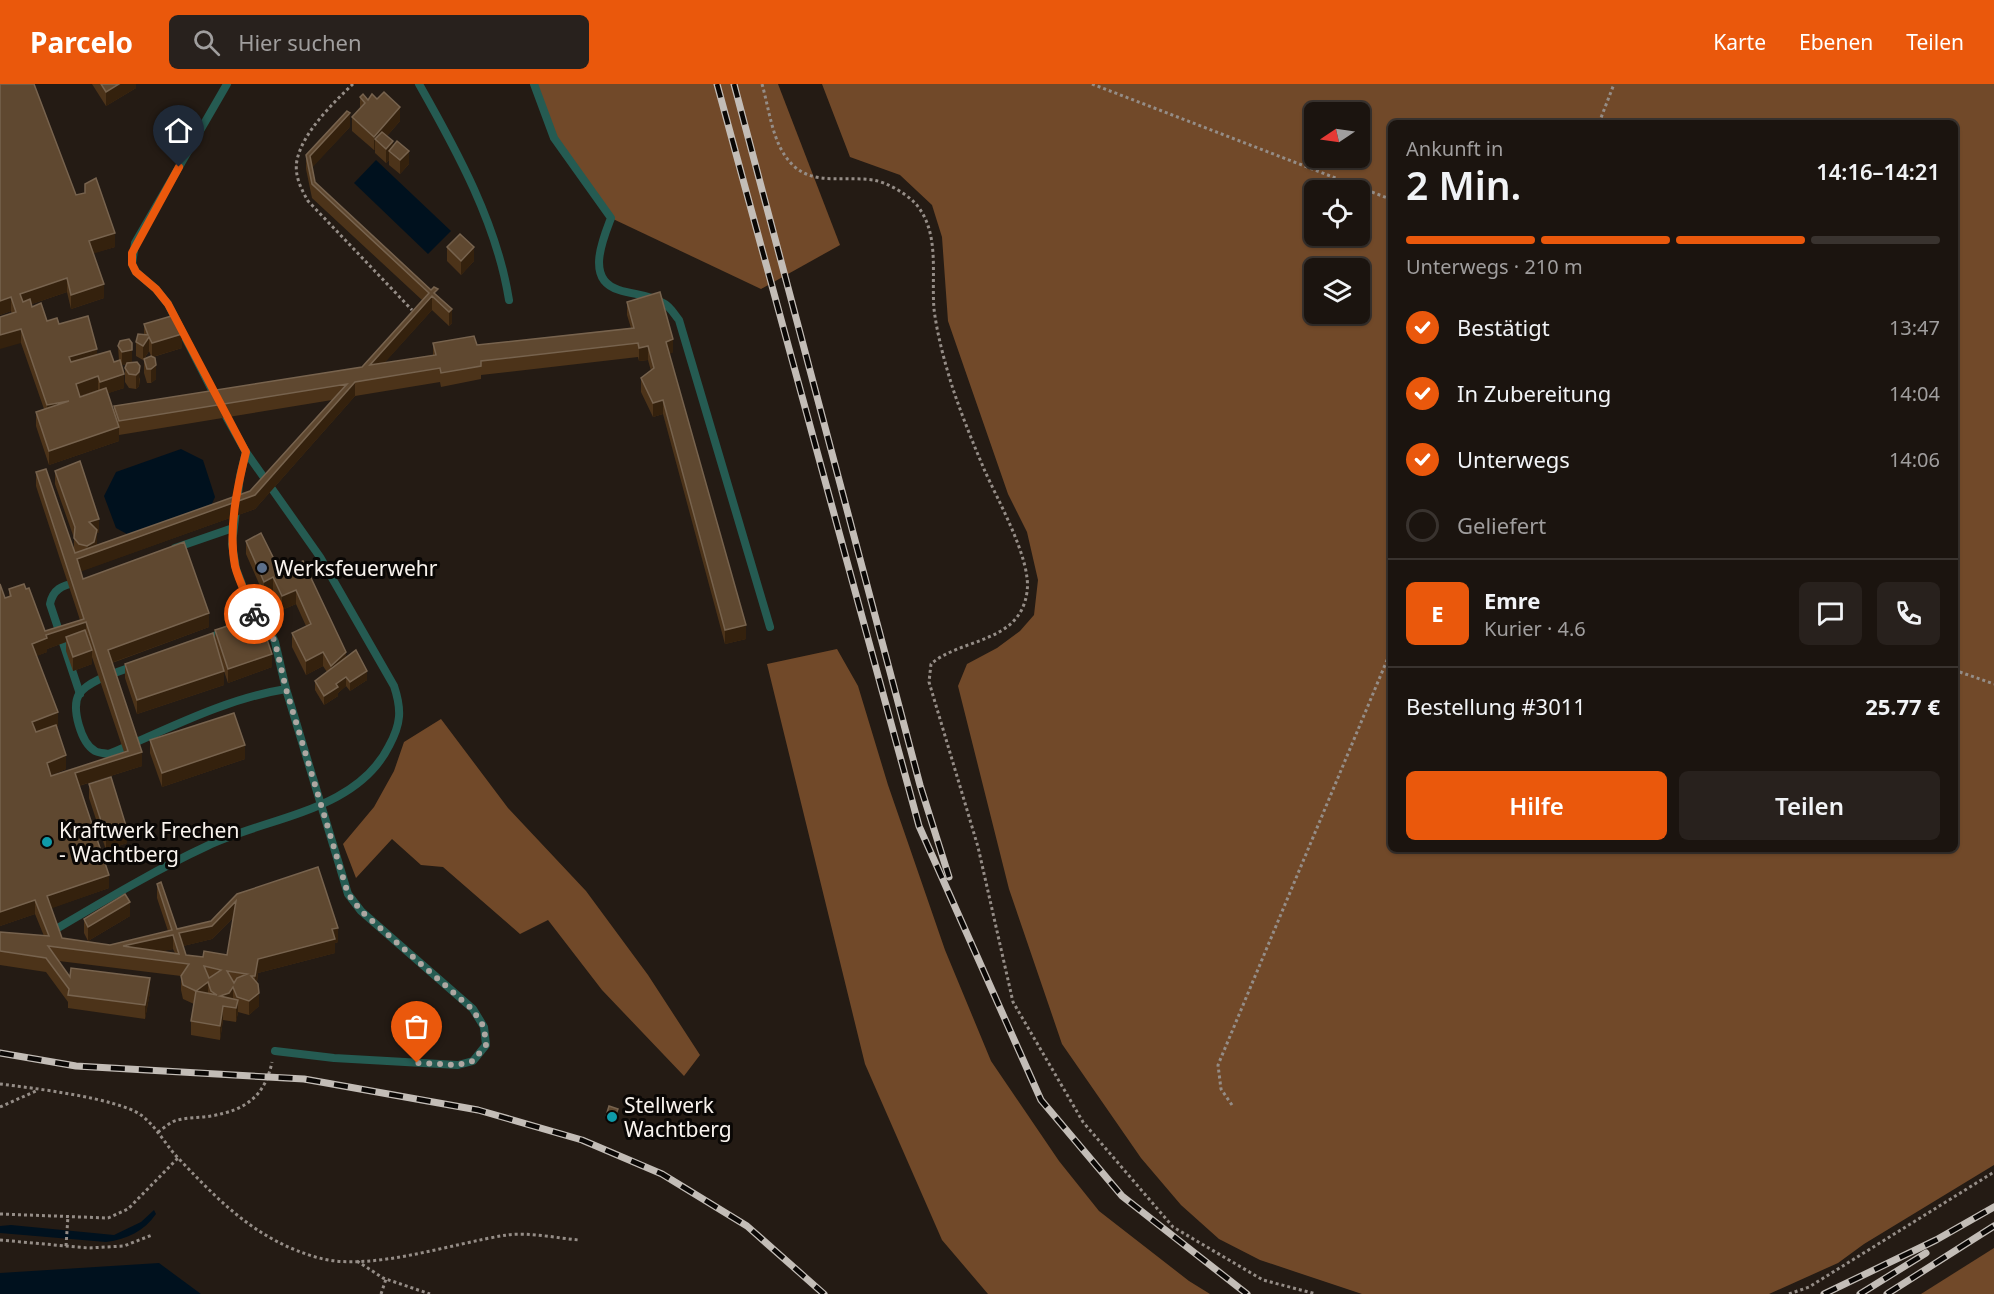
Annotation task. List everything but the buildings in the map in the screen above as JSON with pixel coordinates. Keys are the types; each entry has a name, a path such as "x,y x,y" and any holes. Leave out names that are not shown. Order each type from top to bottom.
{"lane":[{"path":"420,84 448,135 479,204 504,267 509,300"},
{"path":"534,84 554,138 611,218 601,245 598,267 604,282 617,290 644,294 666,304 679,320 770,627"},
{"path":"42,938 183,857 230,835 321,804 347,792 380,765 396,734 401,707 394,686 320,557 246,452 168,304 156,289 136,272 132,264 135,243 225,88"},
{"path":"246,452 240,476 233,528 232,544 236,569 254,615 267,625 275,642 286,689 348,894 361,911 472,1009 484,1027 486,1045 473,1061 458,1065 334,1058 274,1051"},
{"path":"168,550 233,528"},
{"path":"80,694 50,604 52,595 60,587 81,580"},
{"path":"191,646 213,638 254,615"},
{"path":"146,662 95,682 80,694 75,709 85,740 95,751 109,754 228,704 263,692 286,689"}],"path":[{"path":"353,84 308,136 297,161 299,186 308,201 412,310"},
{"path":"762,84 780,147 790,163 805,175 875,180 896,189 912,201 928,220 932,244 934,311 953,388 1016,540 1025,571 1028,592 1018,616 998,633 971,646 941,655 930,664 929,681 978,847 1013,1002 1083,1122 1173,1227 1263,1280 1316,1294"},
{"path":"1092,84 1388,198"},
{"path":"1600,120 1614,84"},
{"path":"1232,1105 1221,1089 1218,1065 1388,658"},
{"path":"1958,670 1994,684"},
{"path":"158,1132 176,1120 212,1116 239,1108 256,1097 267,1083 274,1051"},
{"path":"0,1084 90,1098 140,1114 158,1132 178,1158 251,1228 274,1241 320,1258 357,1261 429,1252 509,1235 579,1240"},
{"path":"0,1107 38,1090"},
{"path":"0,1215 108,1218 128,1209 178,1158"},
{"path":"1789,1294 1809,1287 1994,1172"},
{"path":"66,1246 68,1216"},
{"path":"0,1240 66,1246 124,1246 152,1235"},
{"path":"357,1261 386,1279 430,1294"},
{"path":"381,1294 386,1279"}],"shaded area":[{"path":"534,84 778,84 840,245 761,289 611,218 554,138"},
{"path":"822,84 1994,84 1994,1165 1864,1244 1838,1263 1769,1294 1362,1294 1260,1260 1219,1239 1181,1205 1141,1158 1062,1044 1009,889 958,686 967,664 997,648 1020,631 1034,615 1038,580 1027,532 1008,494 948,321 942,237 932,205 900,175 850,157"},
{"path":"837,649 858,686 888,785 945,950 991,1061 1059,1161 1099,1211 1189,1281 1210,1294 988,1294 942,1240 865,1064 767,664"},
{"path":"441,719 508,808 586,891 648,975 700,1055 684,1076 602,990 548,920 520,934 443,867 421,865 392,839 356,878 343,844 374,807 394,771 404,742"},
{"path":"1994,1248 1994,1294 1921,1294"}],"water":[{"path":"376,160 451,231 428,254 354,183"},
{"path":"181,449 203,460 215,497 206,517 138,540 116,528 104,496 116,472"},
{"path":"154,1210 156,1214 141,1230 121,1239 106,1242 0,1233 0,1226 11,1225 114,1235 141,1222"},
{"path":"159,1263 201,1294 0,1294 0,1273"}],"railway":[{"path":"717,84 919,826 1041,1100 1122,1196 1247,1294"},
{"path":"734,84 920,785 949,877"},
{"path":"0,1053 76,1066 304,1079 478,1110 582,1140 662,1174 747,1226 824,1294"},
{"path":"1824,1294 1936,1240 1994,1207"},
{"path":"1887,1294 1994,1226"},
{"path":"1860,1294 1926,1253"}],"way so far":[{"path":"254,614 267,625 275,642 286,689 348,894 361,911 472,1009 484,1027 486,1045 473,1061 458,1065 417,1063"}],"place":[{"name":"Werksfeuerwehr","path":"262,568"},
{"name":"Kraftwerk Frechen - Wachtberg","path":"47,842"},
{"name":"Stellwerk Wachtberg","path":"612,1117"}],"route":[{"path":"179,167 135,243 132,264 136,272 156,289 168,304 207,382 246,452 240,476 232,544 236,569 254,614"}]}
